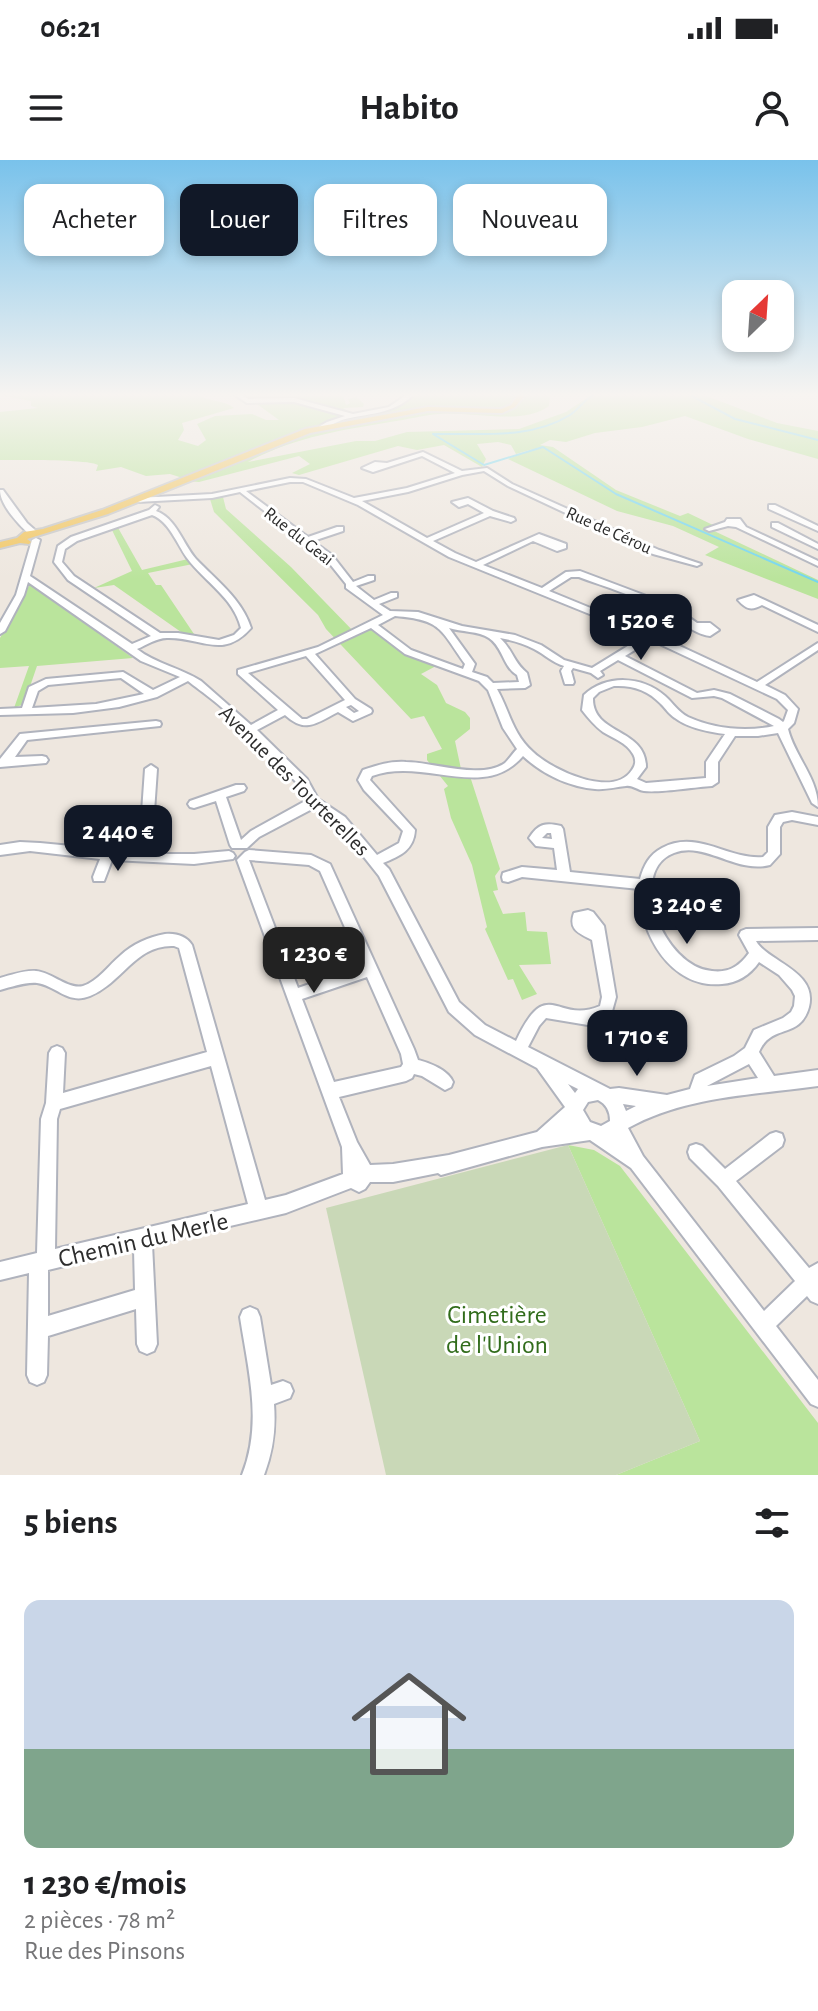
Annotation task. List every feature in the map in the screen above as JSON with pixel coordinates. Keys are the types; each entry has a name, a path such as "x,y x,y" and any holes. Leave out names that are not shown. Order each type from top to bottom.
{"main road":[{"path":"0,545 67,526 248,456"}],"street":[{"path":"386,465 415,456"},
{"path":"428,456 461,473"},
{"name":"Rue de Cérou","path":"461,473 482,468 656,552 697,564"},
{"path":"361,500 408,490 461,473"},
{"path":"137,500 243,492 300,479 361,500 426,541 651,636 792,706 793,713 782,728 756,733 730,732 685,720 647,689 605,683 593,691 586,708 597,724 624,738 636,749 640,763 630,781"},
{"path":"0,492 30,536 27,578 0,631"},
{"name":"Rue du Geai","path":"243,492 334,561 349,586 388,614"},
{"path":"152,512 155,500"},
{"path":"467,502 511,520"},
{"path":"772,507 818,529"},
{"path":"131,648 158,636 220,643 240,635 246,628 246,622 221,587 192,559 163,516 152,512 74,539 61,548 58,562 71,578 158,636"},
{"path":"426,541 490,513"},
{"path":"709,529 728,524 740,527 818,564"},
{"path":"775,525 815,545"},
{"path":"308,540 340,529"},
{"path":"478,564 533,538"},
{"path":"794,553 815,545"},
{"path":"545,590 583,564"},
{"path":"574,573 666,608 699,625"},
{"name":"Avenue des Tourterelles","path":"27,578 136,654 188,677 303,782 314,802 341,820 376,861 454,1007 480,1030 603,1095"},
{"name":"Rue du Geai","path":"349,586 371,578"},
{"path":"372,604 394,595"},
{"path":"760,603 818,629"},
{"path":"351,701 309,722 299,722 241,672 308,652 388,614 411,614 441,624 529,643 570,665 594,671 605,683"},
{"path":"371,624 408,652 427,661 467,672 492,686 525,685 522,673 514,669 504,647 489,633"},
{"path":"441,624 470,664 467,672"},
{"path":"594,671 651,636"},
{"path":"187,638 192,649"},
{"path":"757,686 818,646"},
{"path":"308,652 351,701 367,711 353,718 339,707"},
{"path":"618,656 696,696 714,693 726,696 782,728 794,760 813,788 818,803"},
{"path":"569,682 566,671 570,665"},
{"path":"26,711 33,689 46,682 123,675 153,695"},
{"path":"0,712 92,710 153,695 188,677"},
{"path":"492,686 506,726 522,750 573,781 607,787 630,781 645,787 712,782 712,762 730,737 730,732"},
{"path":"248,731 284,711"},
{"path":"3,762 24,737 156,724"},
{"path":"376,861 399,851 408,843 410,836 409,830 368,787 364,780 367,773 382,767 402,765 486,775 507,769 522,750"},
{"path":"3,762 42,760"},
{"path":"151,769 148,812 152,856"},
{"path":"194,804 240,788"},
{"path":"220,796 330,1091 359,1178"},
{"path":"240,852 255,834 314,802"},
{"path":"756,954 745,970 734,977 704,977 673,959 655,930 644,884 650,866 668,849 693,844 717,849 741,861 766,862 774,854 774,827 779,818 792,816 818,821"},
{"path":"560,844 564,876"},
{"path":"0,850 45,848 108,855 207,859 240,852 311,860 325,868 409,1054 411,1066 406,1073 330,1091"},
{"path":"99,877 108,855"},
{"path":"508,877 522,872 644,884"},
{"path":"701,1096 698,1088 701,1080 751,1053 757,1037 764,1031 789,1023 800,1008 799,987 793,978 785,969 756,954 746,935 818,934"},
{"path":"519,1050 534,1018 544,1010 554,1009 588,1018 606,1010 609,997 598,936"},
{"path":"0,984 31,977 42,978 70,993 79,994 93,988 134,949 170,938 185,945 259,1211"},
{"path":"293,996 371,969"},
{"path":"37,1375 49,1119 54,1103 57,1053"},
{"path":"751,1053 771,1085"},
{"path":"54,1103 215,1057"},
{"name":"Avenue des Tourterelles","path":"543,1065 576,1108"},
{"path":"411,1066 425,1069 445,1082"},
{"path":"593,1133 609,1134 637,1112 666,1101 818,1078"},
{"path":"637,1162 582,1126 576,1108 583,1095 666,1101"},
{"path":"603,1095 618,1111 617,1127 637,1162 818,1397"},
{"name":"Chemin du Merle","path":"542,1139 576,1108"},
{"name":"Chemin du Merle","path":"0,1271 143,1240 286,1204 316,1200 359,1178 388,1181 542,1139 593,1133"},
{"path":"724,1180 776,1140"},
{"path":"696,1152 814,1282 762,1326"},
{"path":"143,1240 147,1344"},
{"path":"37,1329 145,1297"},
{"path":"250,1317 265,1441 253,1475"},
{"path":"262,1398 283,1391"}],"green space":[{"path":"0,456 244,456 186,479 170,474 146,476 121,467 96,471 98,465 92,463 0,460"},
{"path":"249,456 260,456 248,462 298,456 199,482 187,481"},
{"path":"300,456 363,456 299,475 292,473 310,464"},
{"path":"464,456 484,456 482,467"},
{"path":"567,456 616,490 680,516 688,513 713,525 712,530 818,580 818,599 705,555 719,547 673,526 617,511 508,459"},
{"path":"223,497 226,509 291,567 357,635 373,628 406,654 436,666 421,674 437,685 446,703 465,712 470,718 470,729 455,741 461,769 468,770 500,869 495,876 498,890 493,891 503,914 525,912 527,931 547,932 551,964 519,965 537,994 522,1000 513,979 508,980 485,929 472,865 451,818 444,789 448,786 427,760 427,754 442,749 424,716 411,719 326,629 318,615 214,512 210,499"},
{"path":"117,526 142,570 188,559 193,564 148,573 156,585 161,585 196,637 181,632 114,585 94,588 132,571 111,528"},
{"path":"30,584 133,658 37,666 24,704 14,708 29,666 0,668 0,638"},
{"path":"568,1145 594,1150 620,1166 818,1423 818,1475 616,1475 700,1441"},
{"name":"Cimetière de l'Union","path":"568,1145 700,1441 616,1475 386,1475 326,1208"}],"waterway":[{"path":"470,456 484,465 512,456"},
{"path":"558,456 616,494 818,582"}]}
